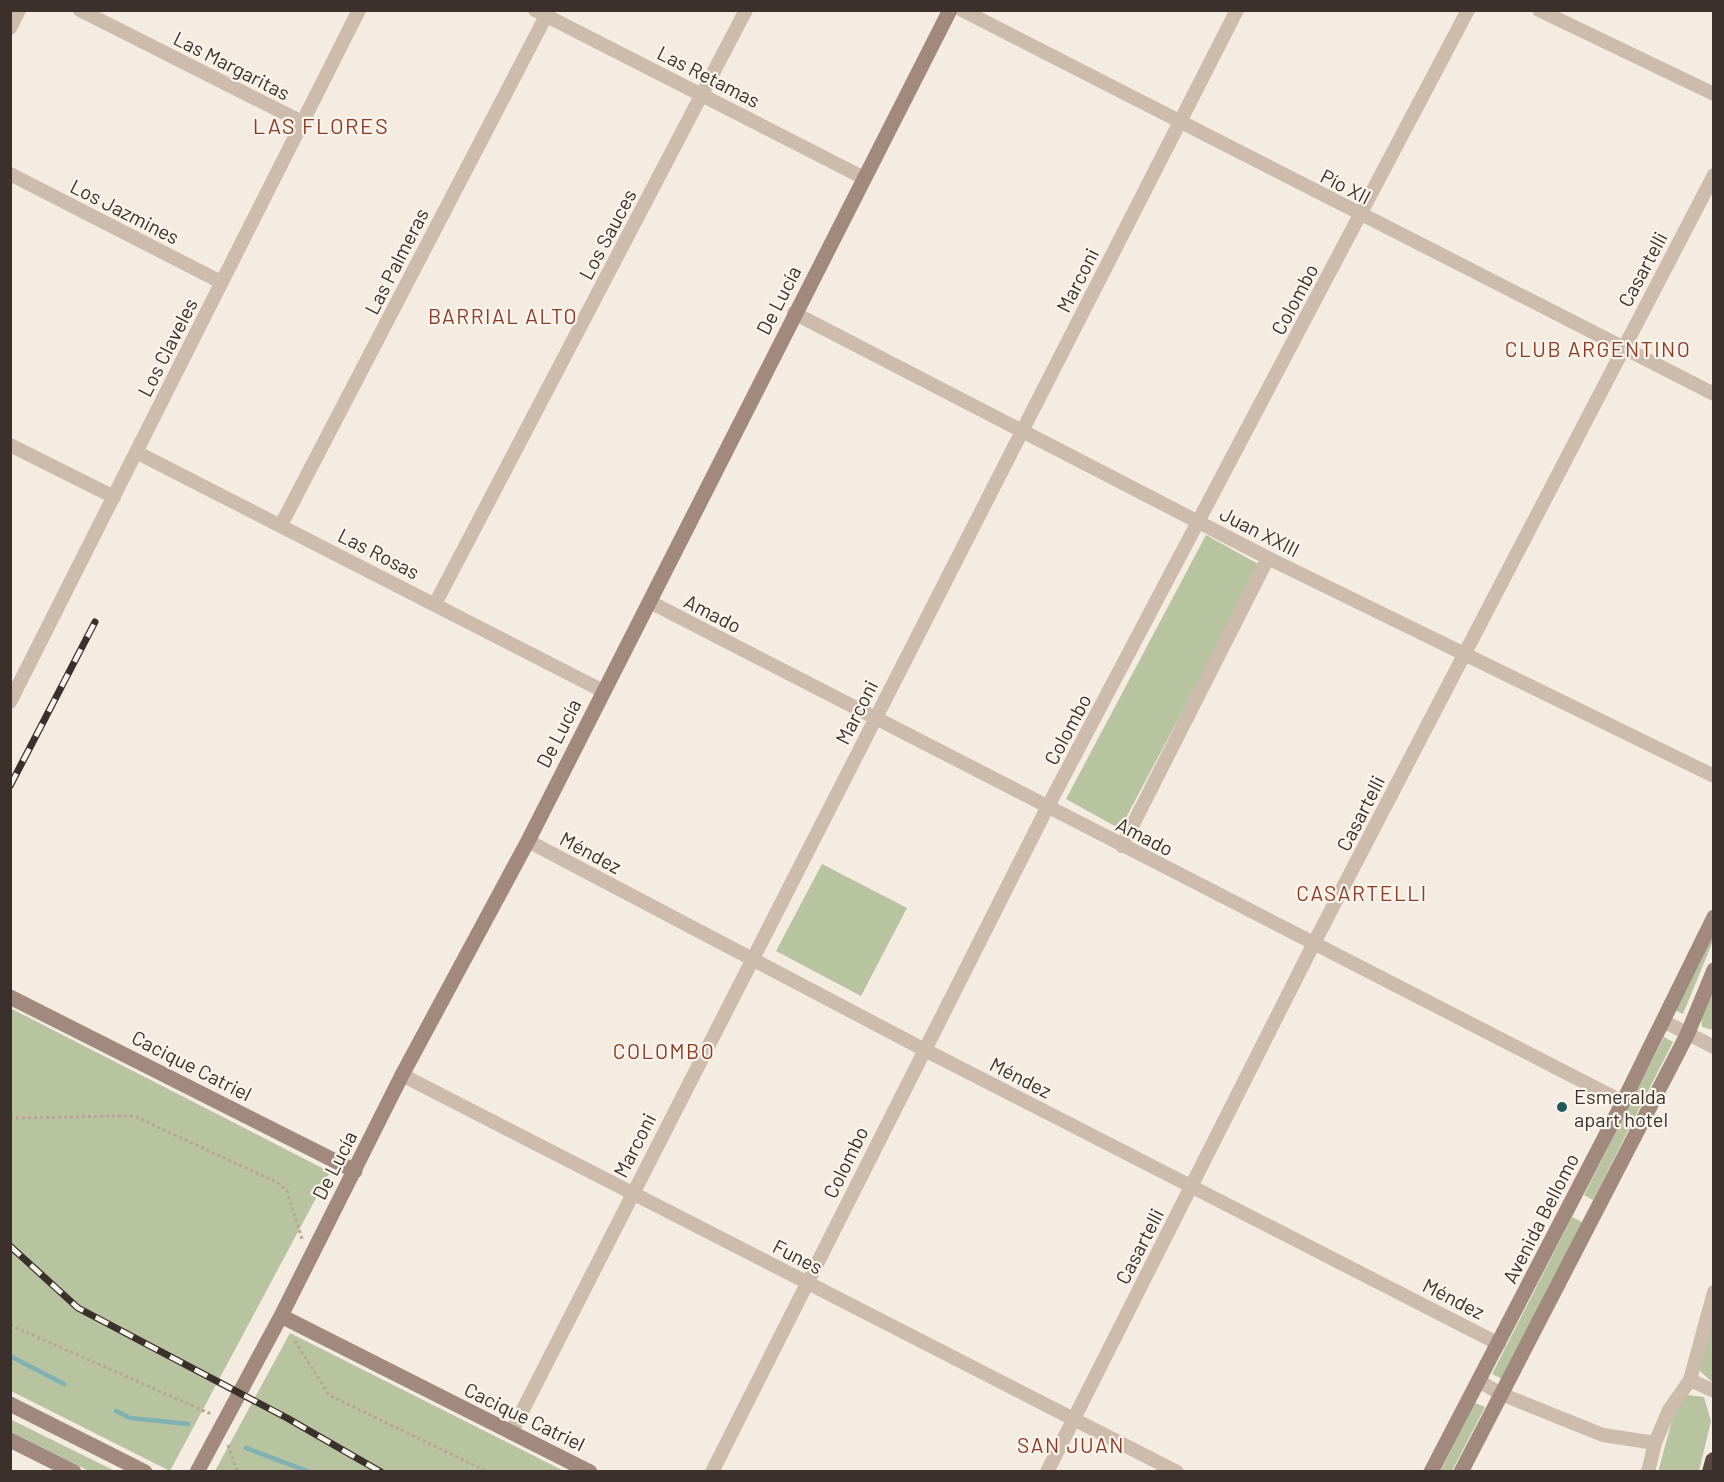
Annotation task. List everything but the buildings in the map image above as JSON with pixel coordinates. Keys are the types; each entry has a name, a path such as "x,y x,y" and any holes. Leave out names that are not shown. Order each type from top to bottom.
{"highway":[{"path":"1711,1472 1713,1461"}],"street":[{"path":"10,28 19,10"},
{"name":"Las Margaritas","path":"80,10 302,122"},
{"name":"Los Claveles","path":"10,702 359,10"},
{"name":"Los Sauces","path":"435,604 746,10"},
{"name":"De Lucía","path":"197,1472 281,1316 402,1076 528,841 794,313 950,10"},
{"name":"Pío XII","path":"962,10 1360,216 1623,346 1713,394"},
{"name":"Marconi","path":"511,1433 631,1193 1237,10"},
{"name":"Colombo","path":"712,1472 1047,808 1468,10"},
{"path":"1539,10 1713,94"},
{"name":"Las Retamas","path":"541,13 864,178"},
{"name":"Las Palmeras","path":"281,525 541,13"},
{"name":"Los Jazmines","path":"10,174 221,282"},
{"name":"Casartelli","path":"1047,1472 1314,943 1713,175"},
{"name":"Juan XXIII","path":"794,313 1268,558 1465,652 1713,776"},
{"path":"10,445 114,497"},
{"name":"Las Rosas","path":"136,452 603,691"},
{"path":"1122,846 1268,558"},
{"name":"Amado","path":"650,602 1623,1102"},
{"name":"Méndez","path":"528,841 924,1049 1499,1344"},
{"name":"Avenida Bellomo","path":"1431,1472 1623,1102 1713,917"},
{"path":"1461,1472 1687,1035 1713,969"},
{"name":"Cacique Catriel","path":"10,997 355,1171"},
{"path":"1662,1021 1713,1047"},
{"name":"Funes","path":"402,1076 807,1282 1073,1421 1177,1472"},
{"path":"1570,1205 1592,1217"},
{"path":"1648,1472 1655,1443 1669,1410 1690,1380 1713,1292"},
{"name":"Cacique Catriel","path":"281,1316 590,1472"},
{"path":"1690,1380 1713,1391"},
{"path":"1479,1381 1501,1394 1603,1435 1655,1443"},
{"path":"10,1404 145,1472"},
{"path":"10,1440 74,1472"}],"path":[{"path":"10,1118 134,1116 278,1183 287,1191 309,1261"},
{"path":"281,1316 328,1395 488,1472"},
{"path":"10,1325 213,1415 222,1424 237,1472"}],"green space":[{"path":"1206,535 1260,565 1120,829 1066,799"},
{"path":"822,864 907,908 861,996 776,951"},
{"path":"1713,927 1713,941 1683,1014 1674,1010"},
{"path":"1713,987 1713,1030 1702,1027 1701,1014"},
{"path":"10,1008 330,1172 170,1471 11,1391"},
{"path":"1664,1037 1673,1042 1593,1200 1584,1195"},
{"path":"1572,1217 1582,1222 1502,1379 1492,1374"},
{"path":"1713,1315 1713,1383 1699,1370"},
{"path":"290,1333 564,1471 215,1471"},
{"path":"1688,1395 1704,1397 1711,1421 1699,1471 1658,1472 1676,1406"},
{"path":"1475,1403 1485,1407 1452,1471 1440,1472"},
{"path":"10,1419 115,1471 89,1471 11,1432"}],"waterway":[{"path":"10,1356 64,1384"},
{"path":"116,1411 130,1418 188,1424"},
{"path":"246,1448 310,1472"}],"railway":[{"path":"10,786 95,622"},
{"path":"10,1246 78,1308 287,1418 381,1472"}],"place":[{"name":"Esmeralda apart hotel","path":"1562,1107"}],"district":[{"name":"LAS FLORES","path":"321,125"},
{"name":"BARRIAL ALTO","path":"503,315"},
{"name":"CLUB ARGENTINO","path":"1598,348"},
{"name":"CASARTELLI","path":"1362,892"},
{"name":"COLOMBO","path":"664,1050"},
{"name":"SAN JUAN","path":"1071,1444"}]}
